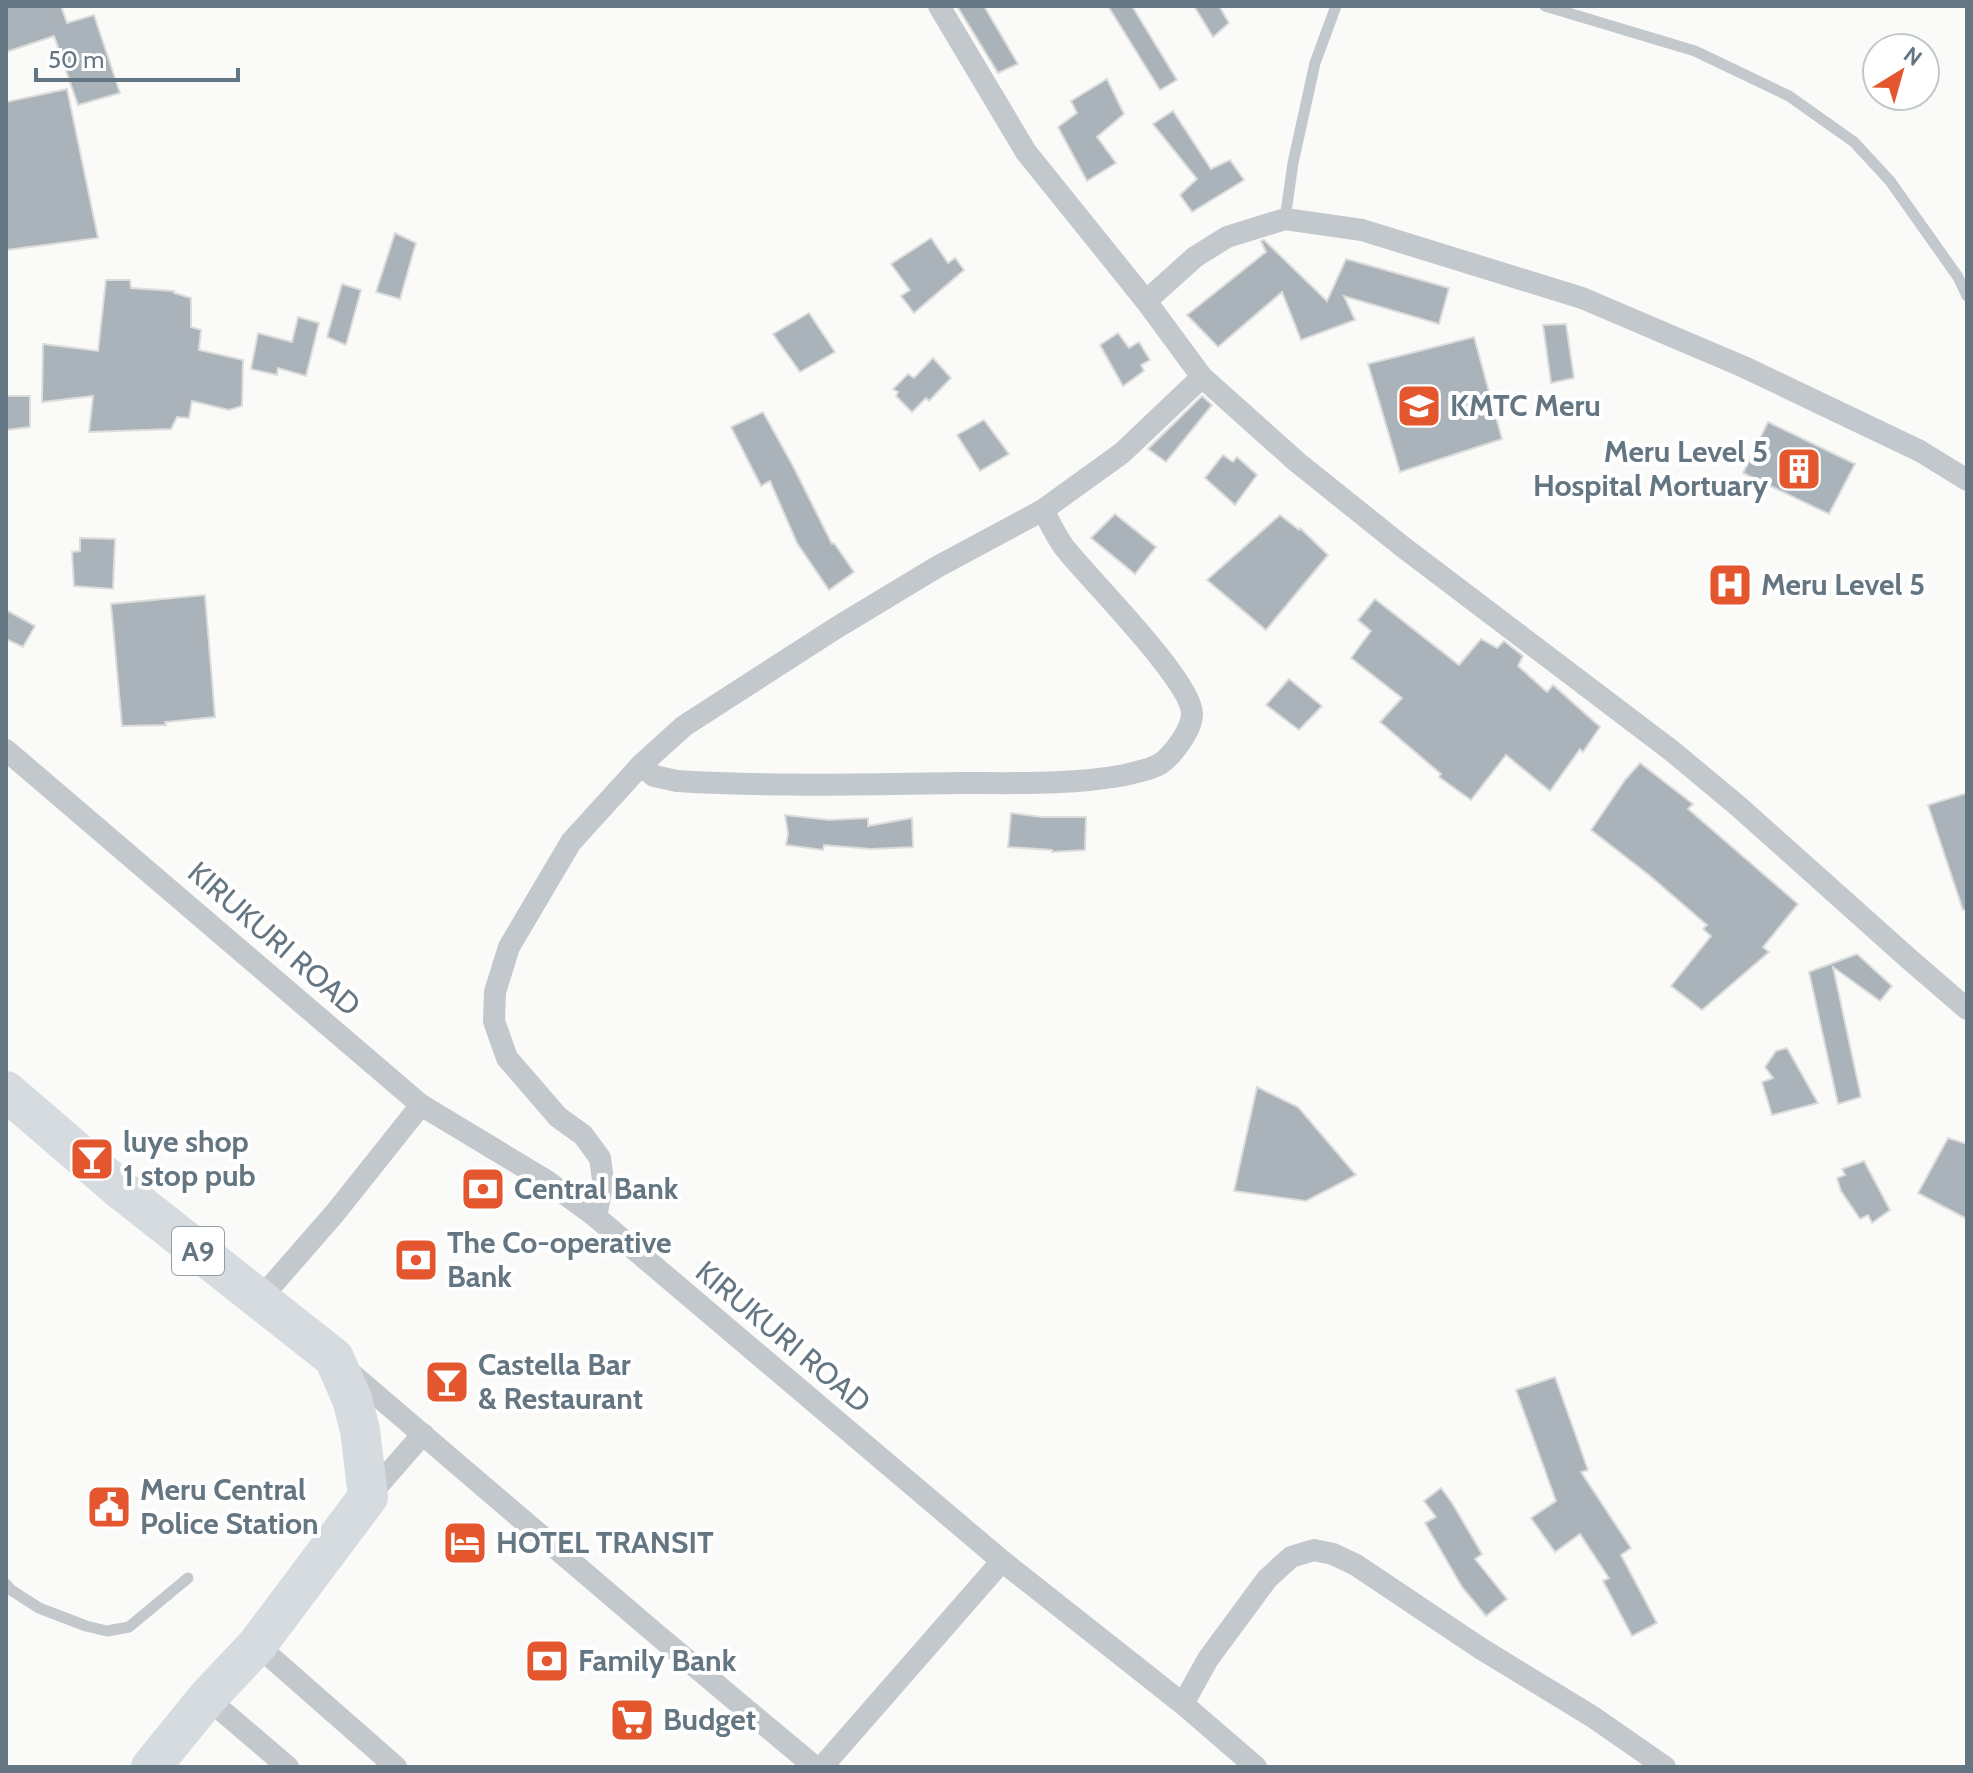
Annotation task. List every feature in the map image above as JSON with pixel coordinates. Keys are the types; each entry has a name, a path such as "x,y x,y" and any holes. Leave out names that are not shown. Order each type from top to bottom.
{"highway":[{"name":"A9","path":"6,1091 120,1189 334,1358 352,1399 360,1430 368,1497"},
{"path":"151,1767 207,1698 257,1645 368,1497"}],"street":[{"path":"939,6 1026,152 1146,301 1202,377 1297,462 1403,547 1672,751 1967,1009"},
{"path":"1146,301 1195,257 1227,237 1285,219 1362,230 1582,298 1758,374 1920,451 1967,480"},
{"path":"596,1217 603,1180 600,1158 583,1135 558,1117 507,1058 494,1021 495,992 509,947 571,842 641,765 684,726 937,567 1043,510 1122,453 1202,377"},
{"path":"641,765 654,776 677,781 823,785 1062,783 1114,777 1159,764 1172,754 1185,735 1193,715 1186,694 1119,609 1062,544 1043,510"},
{"name":"KIRUKURI ROAD","path":"6,750 421,1105 547,1181 596,1217 1002,1561 1183,1704 1256,1767"},
{"path":"260,1299 335,1213 421,1105"},
{"path":"334,1358 815,1767"},
{"path":"368,1497 423,1434"},
{"path":"1183,1704 1208,1659 1267,1579 1291,1557 1314,1550 1333,1554 1356,1565 1480,1648 1593,1717 1665,1767"},
{"path":"822,1767 1002,1561"},
{"path":"257,1645 396,1767"},
{"path":"207,1698 288,1767"}],"lane":[{"path":"1285,219 1293,163 1315,63 1336,6"},
{"path":"1545,6 1695,51 1789,96 1854,142 1890,181 1958,277 1967,296"},
{"path":"6,1584 39,1608 107,1631 129,1627 188,1578"}],"building":[{"path":"6,6 61,6 67,23 94,15 120,93 78,105 54,36 6,52"},
{"path":"957,6 984,6 1018,64 998,73"},
{"path":"1108,6 1132,6 1177,80 1160,90"},
{"path":"1194,6 1219,6 1229,23 1213,37"},
{"path":"1107,79 1124,114 1097,137 1116,163 1087,181 1058,127 1077,113 1071,101"},
{"path":"67,89 98,238 6,250 6,102"},
{"path":"1173,111 1211,169 1230,160 1244,180 1192,212 1180,195 1197,179 1153,124"},
{"path":"395,233 416,243 400,299 376,292"},
{"path":"931,238 948,263 955,258 964,270 914,313 901,296 910,290 891,264"},
{"path":"1264,240 1327,301 1346,259 1449,288 1439,324 1344,296 1355,320 1301,340 1282,292 1218,347 1187,315 1266,252 1261,241"},
{"path":"106,280 130,280 131,288 174,291 191,298 191,327 201,330 199,350 243,360 242,406 229,410 192,401 189,418 177,417 171,429 89,432 93,396 42,402 43,344 98,351"},
{"path":"342,284 361,290 346,345 327,337"},
{"path":"809,313 835,352 800,372 773,334"},
{"path":"298,317 319,323 306,376 278,368 277,375 251,369 258,333 292,342"},
{"path":"1566,324 1574,378 1551,383 1543,325"},
{"path":"1118,333 1129,348 1139,342 1150,360 1141,365 1144,371 1123,386 1100,345"},
{"path":"1474,337 1502,439 1400,472 1368,364"},
{"path":"933,358 951,378 929,401 926,398 912,412 893,389 908,374 914,378"},
{"path":"6,396 30,396 30,427 6,430"},
{"path":"1202,396 1212,405 1166,462 1148,449"},
{"path":"763,412 832,544 854,572 829,590 797,543 770,481 761,486 731,427"},
{"path":"984,420 1009,454 980,471 957,435"},
{"name":"Meru Level 5 Hospital Mortuary","path":"1768,422 1855,464 1829,514 1743,473"},
{"path":"1223,455 1233,462 1237,457 1257,475 1235,505 1205,478"},
{"path":"1115,514 1156,547 1135,574 1091,538"},
{"path":"1280,515 1300,528 1328,555 1266,630 1207,580"},
{"path":"80,538 115,539 113,589 74,586 72,552 80,551"},
{"path":"205,595 215,717 165,722 166,725 122,726 111,604"},
{"path":"1375,599 1459,665 1481,639 1497,648 1504,641 1523,656 1518,666 1547,692 1553,685 1600,727 1550,791 1506,755 1471,800 1439,777 1441,774 1380,722 1402,698 1351,658 1371,631 1358,620"},
{"path":"6,610 35,626 23,647 6,639"},
{"path":"1289,679 1322,706 1299,730 1266,705"},
{"path":"1640,763 1693,804 1688,809 1798,904 1763,947 1769,952 1702,1010 1671,986 1711,936 1703,929 1707,925 1591,830"},
{"path":"1967,793 1967,909 1963,910 1928,805"},
{"path":"1011,813 1086,817 1085,850 1052,852 1008,847"},
{"path":"785,815 829,820 868,818 868,826 912,818 913,847 871,849 824,845 823,850 786,845"},
{"path":"1857,954 1892,986 1880,1001 1833,967 1861,1097 1838,1104 1809,972"},
{"path":"1787,1048 1818,1103 1772,1115 1762,1082 1773,1078 1765,1067 1776,1051"},
{"path":"1257,1087 1298,1107 1356,1175 1306,1201 1234,1191"},
{"path":"1948,1138 1967,1144 1967,1219 1918,1193"},
{"path":"1864,1161 1890,1210 1872,1223 1868,1215 1860,1219 1841,1191 1837,1178 1845,1175 1842,1169"},
{"path":"1555,1377 1588,1470 1581,1472 1631,1548 1621,1555 1657,1623 1632,1636 1603,1581 1609,1578 1580,1534 1555,1552 1531,1518 1556,1501 1516,1390"},
{"path":"1441,1488 1482,1554 1475,1559 1507,1599 1486,1616 1462,1587 1425,1523 1436,1517 1424,1501"}],"place":[{"name":"KMTC Meru","path":"1419,406"},
{"name":"Meru Level 5 Hospital Mortuary","path":"1799,469"},
{"name":"Meru Level 5","path":"1730,585"},
{"name":"luye shop 1 stop pub","path":"92,1159"},
{"name":"Central Bank","path":"483,1189"},
{"name":"The Co-operative Bank","path":"416,1260"},
{"name":"Castella Bar & Restaurant","path":"447,1382"},
{"name":"Meru Central Police Station","path":"109,1507"},
{"name":"HOTEL TRANSIT","path":"465,1543"},
{"name":"Family Bank","path":"547,1661"},
{"name":"Budget","path":"632,1720"}]}
